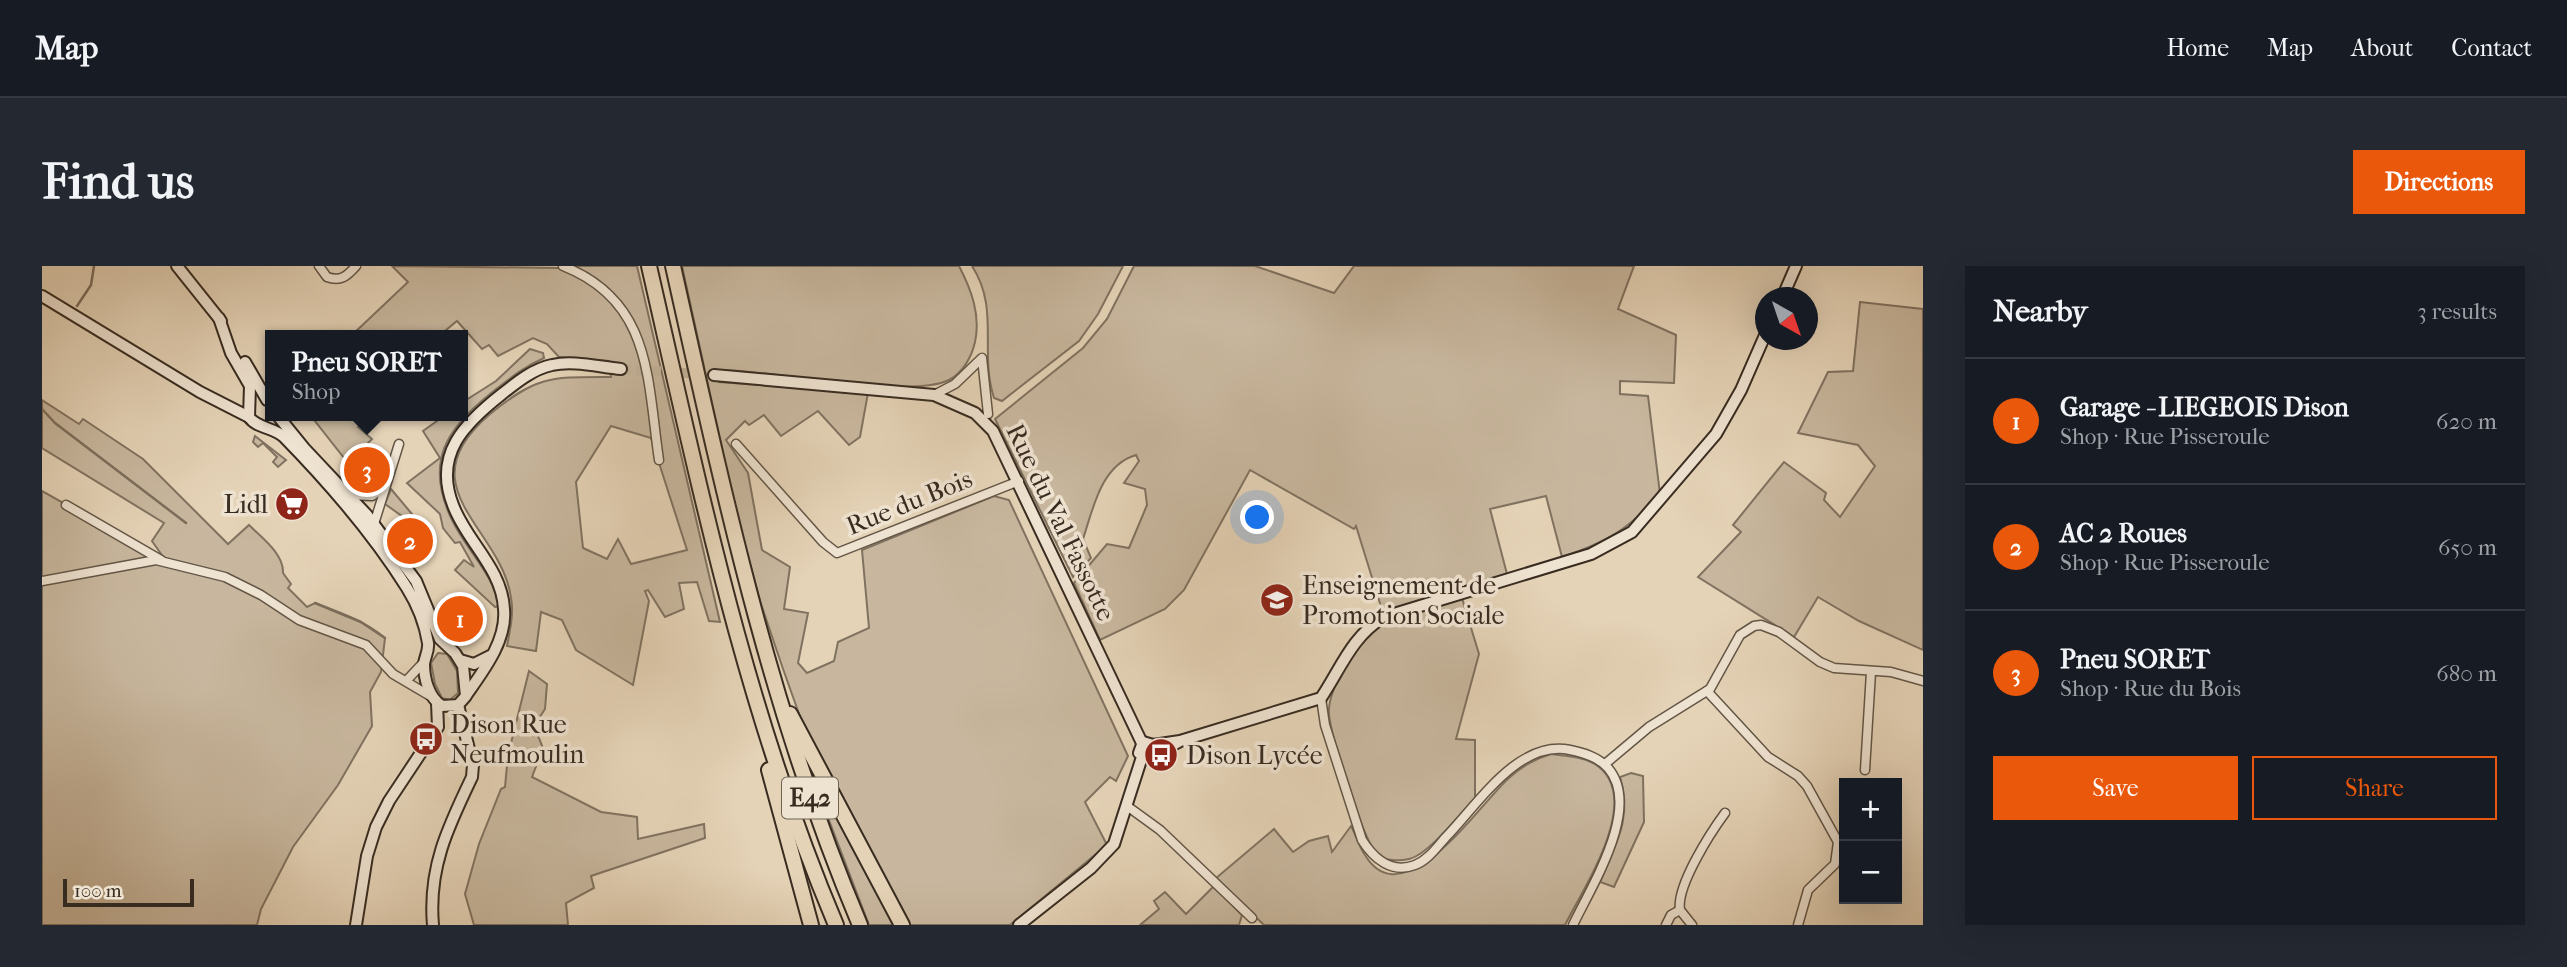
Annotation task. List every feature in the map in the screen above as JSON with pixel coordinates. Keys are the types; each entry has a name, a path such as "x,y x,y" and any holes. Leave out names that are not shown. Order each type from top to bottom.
{"highway":[{"name":"E42","path":"649,266 712,544 754,700 790,810 835,925"},
{"name":"E42","path":"673,266 731,523 769,668 812,805 860,925"},
{"path":"769,668 830,793 902,925"},
{"path":"754,700 775,801 811,925"}],"street":[{"path":"177,266 219,318 265,394"},
{"path":"319,266 327,277 337,279 347,276 356,266"},
{"path":"563,266 594,281 611,296 639,338 659,460"},
{"path":"1787,287 1796,266"},
{"path":"42,296 200,392 249,417 255,424 284,436 350,510 391,565 416,605 439,727 388,801 376,827 367,856 356,925"},
{"path":"219,318 231,353 250,386 252,403 249,417"},
{"path":"1574,922 1606,853 1622,808 1617,779 1605,764 1589,755 1558,748 1533,753 1512,767 1429,856 1409,867 1389,866 1371,854 1363,840 1325,725 1321,698 1353,644 1381,618 1591,554 1632,532 1662,500 1725,420 1758,350"},
{"path":"934,395 960,380 982,358 988,414"},
{"path":"42,581 156,560 238,583 293,617 366,645 393,674 448,707 462,700 492,654 505,619 503,595 489,565 453,505 447,477 450,453 468,421 538,370 562,363 621,369"},
{"name":"Rue du Val Fassotte","path":"715,375 934,395 958,403 983,419 993,431 1150,747"},
{"path":"252,403 258,399 265,400"},
{"path":"262,425 272,421"},
{"path":"280,421 374,524 416,581 445,646 460,660 474,664 492,654"},
{"path":"374,524 399,444"},
{"name":"Rue du Bois","path":"736,444 823,542 837,553 1018,481"},
{"path":"349,495 372,496 384,487"},
{"path":"66,505 167,563"},
{"path":"1605,764 1648,727 1707,691 1740,635 1761,625 1779,632 1820,662 1844,670 1891,672 1923,681"},
{"path":"407,680 436,646 445,646"},
{"path":"433,925 430,898 435,870 472,777 473,765 462,700 466,680 460,660"},
{"path":"1865,770 1871,672"},
{"path":"1707,691 1768,757 1798,776 1807,786 1838,842 1835,864 1808,890 1798,925"},
{"path":"1019,925 1108,852 1119,836 1142,757 1138,751 1321,698"},
{"path":"1127,806 1160,830 1252,918"},
{"path":"1692,925 1680,910 1681,894 1710,833 1725,813"},
{"path":"1667,925 1671,915 1680,910"}],"shaded area":[{"path":"392,266 561,268 594,287 638,332 619,301 592,278 570,266 637,266 720,622 709,621 697,582 679,583 684,609 665,617 648,590 645,591 649,601 633,685 576,650 562,620 541,612 536,651 507,646 512,610 504,573 465,508 456,487 455,465 465,441 489,415 520,392 533,385 559,378 611,377 609,361 559,357 547,344 533,338 498,356 489,345 482,349 468,330 457,321 446,330 357,330 408,282","holes":["611,426 651,438 687,550 631,564 618,539 607,559 583,548 576,482"]},
{"path":"682,266 959,266 974,302 977,332 966,364 949,380 902,387 716,370 719,382 868,393 860,437 849,445 818,411 781,436 764,415 749,425 745,421 726,440 748,473 762,550 790,567 784,609 808,613 798,663 807,673 834,661 838,642 869,628 862,550 994,496 1009,500 1128,756 1116,781 1110,777 1085,802 1107,845 1010,925 908,925 809,742 761,604 737,517"},
{"path":"972,266 1123,266 1098,314 1079,341 1002,401 994,398 990,381 985,298"},
{"path":"1134,266 1255,266 1334,293 1354,266 1634,266 1618,309 1676,335 1674,383 1620,381 1620,394 1648,396 1660,494 1627,526 1592,546 1562,557 1546,496 1490,509 1507,574 1383,613 1356,526 1354,529 1250,470 1184,590 1165,609 1100,640 1074,583 1107,544 1129,548 1147,505 1145,489 1124,483 1139,461 1136,455 1124,460 1106,478 1083,539 1091,558 1073,577 995,419 1083,348 1107,319"},
{"path":"1860,302 1923,309 1923,650 1859,621 1818,597 1794,637 1698,577 1741,532 1733,525 1784,462 1826,493 1824,500 1840,517 1875,466 1858,445 1798,433 1828,372 1853,371"},
{"path":"530,349 543,353 544,358 516,374 468,414 468,399 496,381"},
{"path":"42,400 79,424 83,419 143,459 228,544 249,525 276,553 283,573 291,584 288,588 307,607 315,603 333,610 360,622 385,638 381,672 370,692 372,726 338,785 293,847 261,909 257,925 42,925 42,491 166,561 152,541 164,523 42,448"},
{"path":"315,421 365,421 358,427 372,439 348,463"},
{"path":"437,421 461,421 451,434 440,463 443,498 451,518 491,582 500,606 495,607 455,570 464,560 474,567 460,542 455,543 443,528 440,514 407,483 440,458 423,431"},
{"path":"255,436 286,460 278,467 273,462 277,457 263,443 258,447 253,442"},
{"path":"391,489 412,514 406,519 385,504"},
{"path":"1462,598 1479,654 1456,739 1475,740 1475,798 1435,842 1417,856 1401,860 1385,858 1378,855 1372,847 1349,788 1331,725 1329,706 1340,674 1363,637 1396,616"},
{"path":"438,653 447,654 457,671 458,693 450,700 442,698 435,684 431,663"},
{"path":"529,671 547,684 545,709 534,726 543,748 532,777 601,812 637,817 638,839 704,824 705,838 591,876 594,888 566,903 568,925 474,925 465,894 479,844 501,789 505,787 508,755"},
{"path":"1551,754 1593,763 1608,777 1614,796 1613,818 1606,841 1565,925 1264,925 1215,879 1274,829 1293,852 1309,841 1328,836 1332,852 1351,826 1365,855 1381,871 1400,874 1421,865 1442,850 1519,770"},
{"path":"806,760 895,925 869,925"},
{"path":"1631,773 1643,776 1644,822 1614,887 1600,882 1623,818 1620,777"},
{"path":"1214,886 1242,915 1239,925 1140,925 1159,909 1154,901 1165,892 1186,914"}],"waterway":[{"path":"77,306 91,285 94,266"},
{"path":"42,409 55,423 186,523"},
{"path":"315,603 361,622 385,638"}],"tunnel":[{"path":"621,369 714,375"}],"place":[{"name":"Pneu SORET","path":"367,470"},
{"name":"Lidl","path":"292,504"},
{"name":"AC 2 Roues","path":"410,541"},
{"name":"Enseignement de Promotion Sociale","path":"1277,600"},
{"name":"Garage - LIEGEOIS Dison","path":"460,619"},
{"name":"Dison Rue Neufmoulin","path":"426,739"},
{"name":"Dison Lycée","path":"1161,755"}]}
